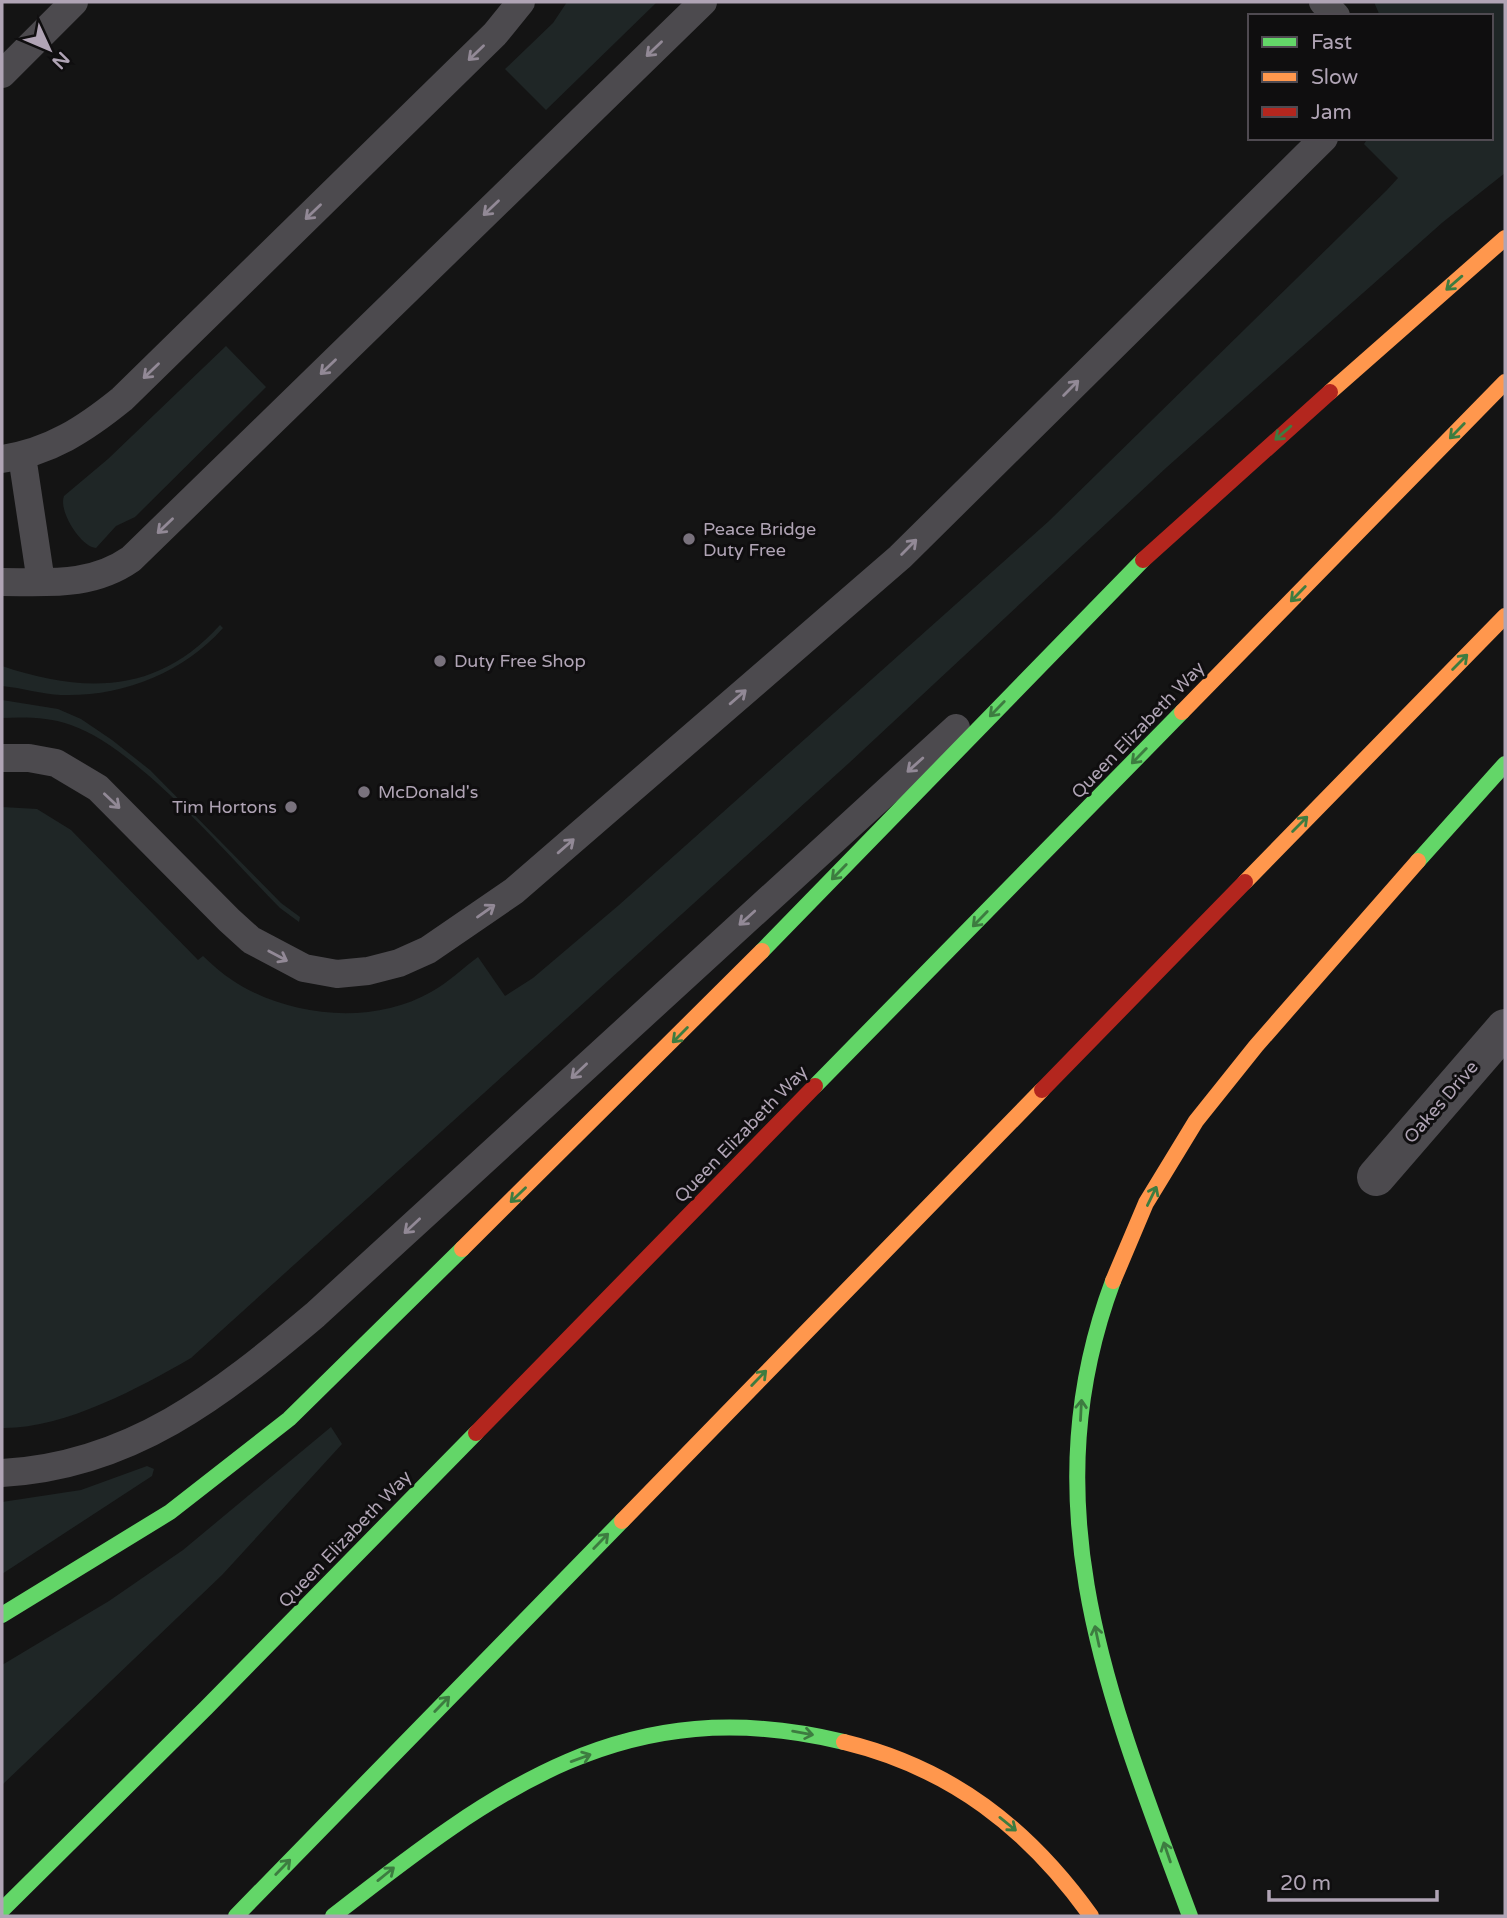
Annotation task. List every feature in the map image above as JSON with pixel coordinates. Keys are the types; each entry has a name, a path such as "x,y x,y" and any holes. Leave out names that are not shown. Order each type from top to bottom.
{"highway":[{"path":"2,1615 170,1512 289,1419 677,1038 1165,537 1505,238"},
{"name":"Queen Elizabeth Way","path":"2,1910 226,1688 1505,383"},
{"path":"236,1916 1505,616"},
{"path":"1190,1916 1107,1684 1078,1532 1082,1391 1101,1314 1130,1240 1170,1160 1226,1082 1505,764"},
{"path":"333,1916 482,1803 548,1770 615,1745 676,1730 738,1726 798,1731 861,1744 919,1765 974,1796 1027,1840 1072,1885 1091,1916"}],"street":[{"name":"Oakes Drive","path":"1376,1177 1505,1028"}],"lane":[{"path":"2,74 74,2"},
{"path":"41,582 12,458 62,443 122,399 495,34 521,2"},
{"path":"2,582 92,579 110,573 131,559 703,2"},
{"path":"2,758 29,758 56,764 98,788 251,940 277,956 304,968 337,974 399,963 428,950 514,891 900,557 1322,140"},
{"path":"2,1473 72,1463 112,1450 160,1430 245,1374 315,1315 1165,537"},
{"path":"2,771 28,762 56,764"}],"shaded area":[{"path":"567,2 657,2 546,110 505,69 553,23"},
{"path":"1374,2 1505,2 1505,173 1443,222 1167,467 849,763 191,1358 100,1405 50,1422 2,1428 2,807 37,809 71,830 198,960 203,956 232,980 254,993 304,1009 330,1013 383,1010 408,1003 431,992 478,957 505,996 533,978 619,905 1049,521 1387,190 1398,178 1364,144 1367,140 1493,140 1493,14 1379,14"},
{"path":"226,346 266,387 135,517 116,526 96,548 84,542 72,527 64,510 64,496 108,459"},
{"path":"220,625 223,628 189,658 170,670 129,687 84,695 61,695 2,686 2,666 62,681 91,684 146,676 196,648"},
{"path":"2,700 58,709 81,719 112,740 150,770 281,903 300,917 299,922 280,908 209,833 125,756 97,737 63,722 36,718 2,718"},
{"path":"331,1427 342,1444 222,1575 2,1785 2,1665 109,1601 183,1550"},
{"path":"147,1466 154,1469 152,1476 2,1574 2,1502 81,1490"}],"traffic: fast":[{"path":"762,951 1143,560"},
{"path":"815,1086 1182,712"},
{"path":"1418,861 1505,764"},
{"path":"2,1615 170,1512 289,1419 462,1249"},
{"path":"1113,1281 1089,1365 1078,1446 1079,1526 1090,1604 1109,1682 1133,1759 1190,1916"},
{"path":"2,1910 206,1708 476,1433"},
{"path":"236,1916 622,1521"},
{"path":"333,1916 451,1828 509,1791 568,1762 629,1740 695,1729 766,1729 844,1742"}],"traffic: slow":[{"path":"1330,392 1505,238"},
{"path":"1182,712 1505,382"},
{"path":"1245,882 1505,616"},
{"path":"1113,1281 1146,1203 1196,1121 1256,1046 1418,861"},
{"path":"462,1249 762,951"},
{"path":"622,1521 1042,1090"},
{"path":"844,1742 883,1753 919,1768 953,1785 984,1806 1041,1855 1091,1916"}],"traffic: jam":[{"path":"1143,560 1330,392"},
{"path":"1042,1090 1245,882"},
{"path":"476,1433 815,1086"}],"place":[{"name":"Peace Bridge Duty Free","path":"689,539"},
{"name":"Duty Free Shop","path":"440,661"},
{"name":"McDonald's","path":"364,792"},
{"name":"Tim Hortons","path":"291,807"}]}
